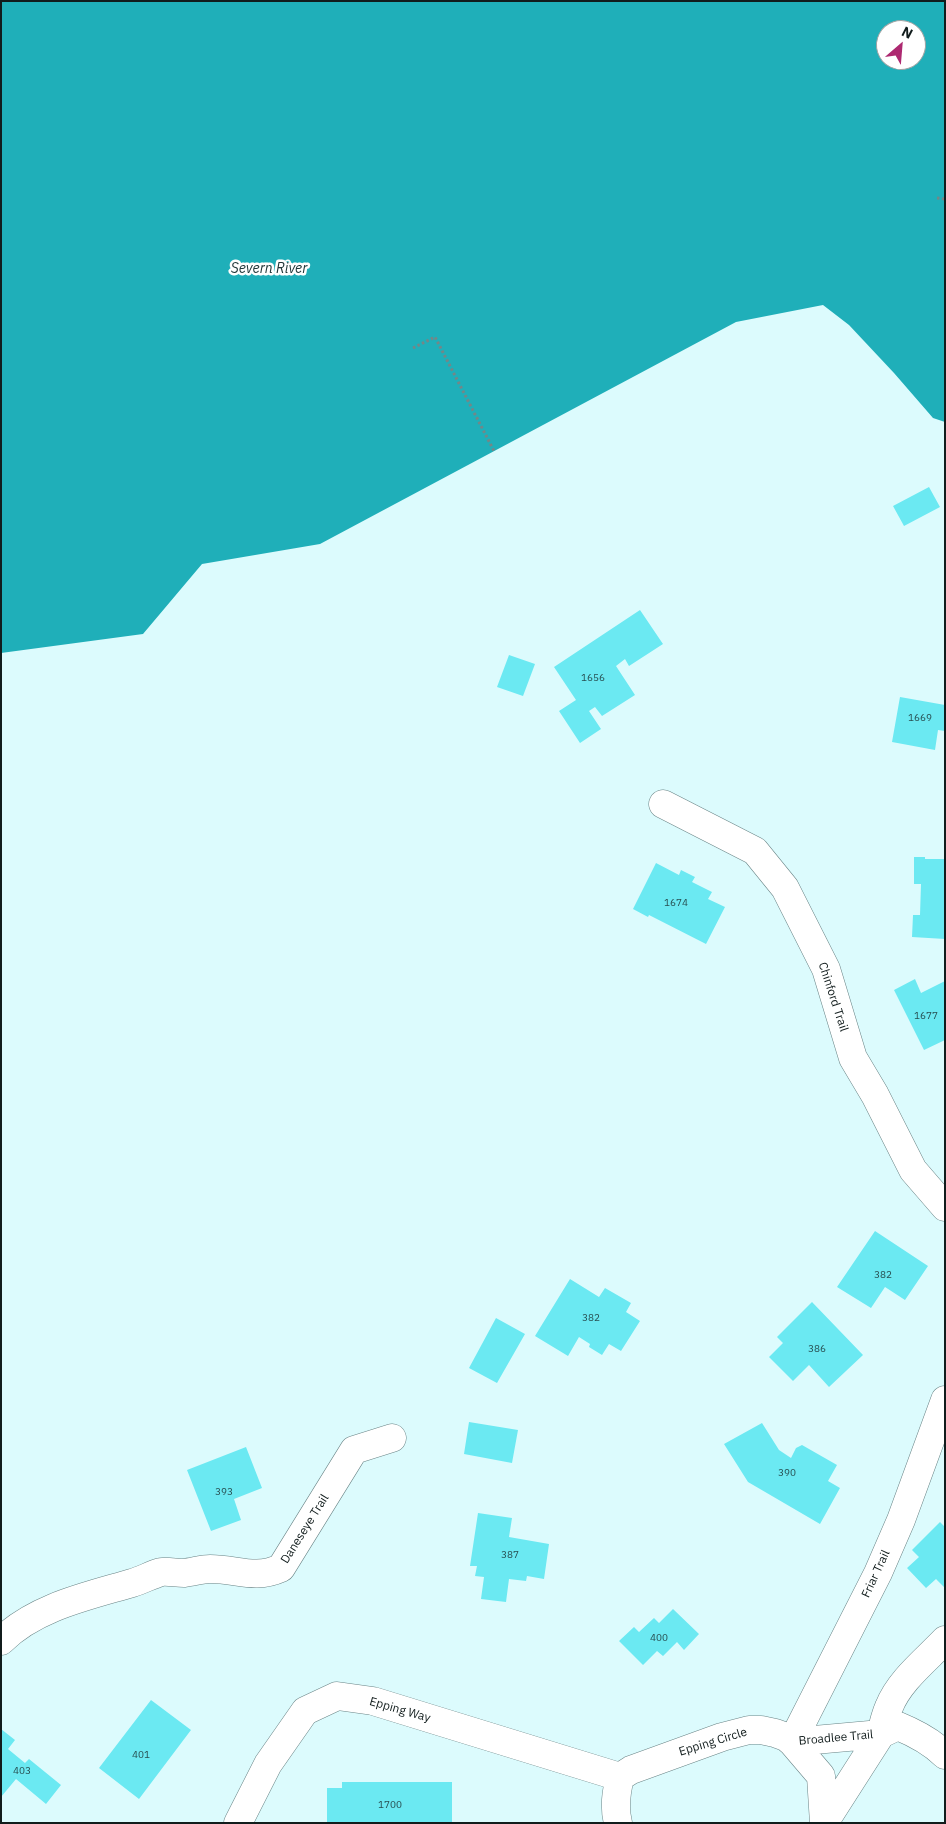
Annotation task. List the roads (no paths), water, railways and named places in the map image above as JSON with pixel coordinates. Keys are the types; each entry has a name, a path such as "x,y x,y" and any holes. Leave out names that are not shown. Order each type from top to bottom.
{"street":[{"name":"Chinford Trail","path":"663,804 755,851 785,888 826,969 852,1058 914,1170 945,1207"},
{"name":"Friar Trail","path":"792,1742 878,1573 901,1520 945,1400"},
{"name":"Daneseye Trail","path":"1,1641 29,1620 57,1606 137,1582 162,1572 183,1573 210,1569 269,1574 281,1568 354,1450 392,1438"},
{"path":"881,1734 889,1706 896,1694 945,1640"},
{"name":"Epping Way","path":"238,1823 268,1764 305,1711 337,1696 373,1701 620,1777"},
{"name":"Broadlee Trail","path":"792,1742 881,1734 898,1726 927,1741 945,1755"},
{"name":"Epping Circle","path":"620,1777 654,1760 722,1737 749,1730 770,1731 786,1737 792,1742 821,1776 824,1823"},
{"name":"Broadlee Trail","path":"824,1823 881,1734"},
{"path":"618,1823 615,1805 620,1777"}],"water":[{"name":"Severn River","path":"1,1 945,1 945,422 933,418 849,325 823,305 736,322 320,544 202,564 143,634 1,653"}]}
